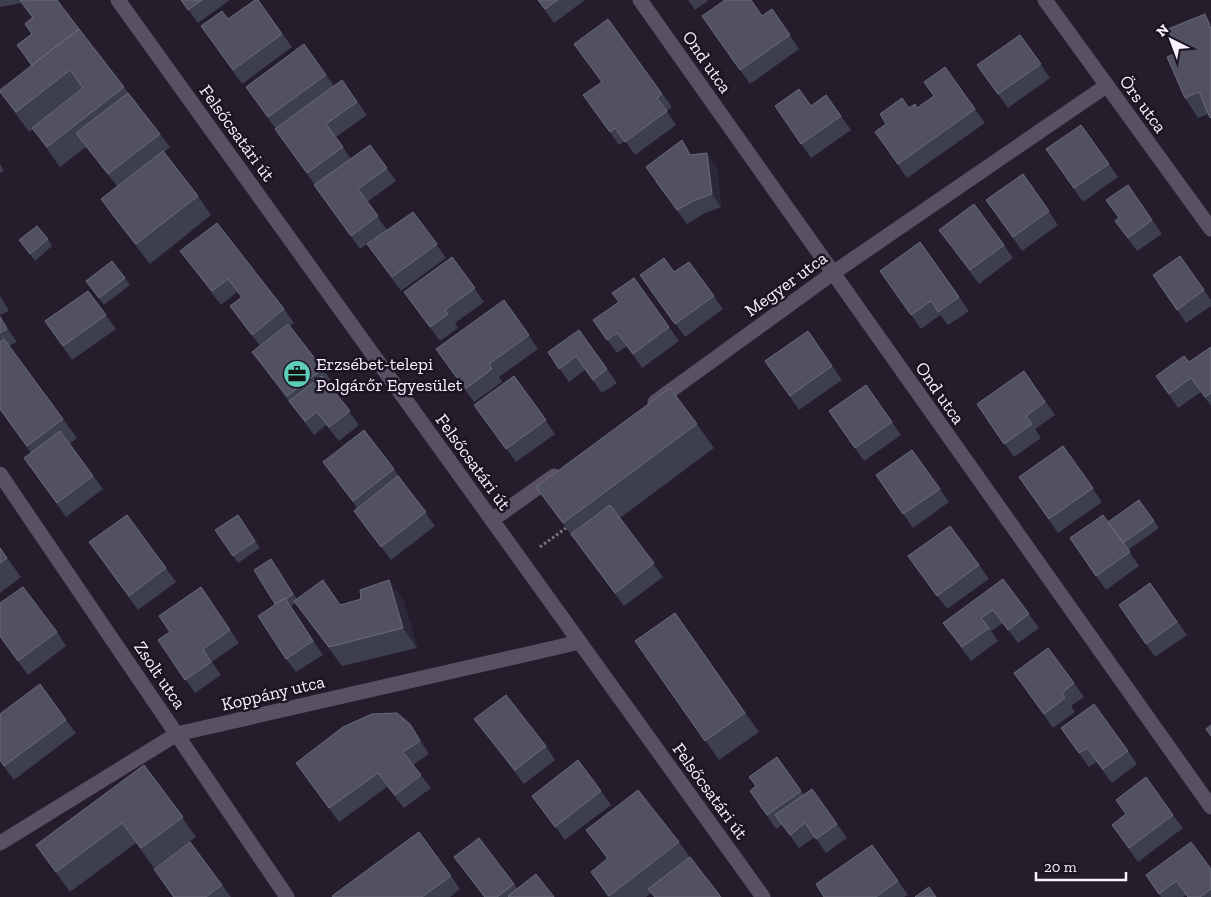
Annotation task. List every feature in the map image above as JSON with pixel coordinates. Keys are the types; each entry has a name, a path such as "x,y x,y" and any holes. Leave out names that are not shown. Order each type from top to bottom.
{"street":[{"name":"Felsőcsatári út","path":"118,0 763,897"},
{"name":"Ond utca","path":"640,0 1211,807"},
{"name":"Örs utca","path":"1045,0 1106,86 1209,223"},
{"name":"Megyer utca","path":"643,411 833,273 1106,86"},
{"path":"492,520 564,469"},
{"name":"Zsolt utca","path":"0,474 287,897"},
{"name":"Koppány utca","path":"0,843 177,734 580,642"}],"path":[{"path":"522,561 566,528"}],"building":[{"path":"20,0 57,0 79,29 32,65 17,45 32,34 25,24 33,17"},
{"path":"181,0 202,0 188,10"},
{"path":"255,0 258,0 282,34 233,70 201,26 222,11 228,19"},
{"path":"538,0 558,0 545,9"},
{"path":"725,0 751,0 762,16 772,9 790,35 740,70 702,16"},
{"path":"1205,14 1211,29 1210,118 1199,92 1185,98 1167,57 1178,52 1168,29"},
{"path":"608,19 662,94 657,98 667,111 625,142 615,128 610,132 583,95 602,82 574,44"},
{"path":"79,29 124,87 47,147 32,128 83,88 70,70 16,112 0,90"},
{"path":"1020,35 1041,64 998,94 977,65"},
{"path":"304,44 326,75 268,117 246,87"},
{"path":"945,67 975,109 898,164 875,132 886,124 880,114 902,98 909,108 915,104 917,108 934,96 924,82"},
{"path":"342,80 357,102 326,124 343,147 307,173 275,129"},
{"path":"799,89 811,106 826,95 841,116 801,144 775,106"},
{"path":"128,93 160,134 108,174 76,133"},
{"path":"1081,125 1109,164 1074,188 1046,149"},
{"path":"682,140 690,155 707,153 712,194 693,201 677,210 646,167"},
{"path":"370,145 387,168 358,189 378,216 351,236 314,185"},
{"path":"163,151 198,196 136,244 101,199"},
{"path":"1023,174 1049,211 1013,237 986,200"},
{"path":"1128,185 1152,220 1128,238 1115,221 1119,218 1106,200"},
{"path":"974,204 1004,245 970,270 939,230"},
{"path":"413,212 437,244 392,277 367,244"},
{"path":"217,223 284,309 252,335 230,306 242,297 228,279 212,291 180,251"},
{"path":"37,226 48,239 30,254 19,240"},
{"path":"920,242 959,297 938,312 931,301 911,315 880,271"},
{"path":"1180,256 1204,290 1177,310 1153,275"},
{"path":"452,257 475,288 445,310 448,314 430,327 404,292"},
{"path":"664,258 674,272 689,262 714,296 675,324 640,275"},
{"path":"112,261 125,278 99,298 86,281"},
{"path":"634,278 669,327 633,354 617,333 607,340 593,320 619,302 612,293"},
{"path":"88,291 106,315 63,346 45,321"},
{"path":"504,300 529,335 489,364 492,369 465,389 436,349"},
{"path":"0,317 7,329 0,333"},
{"name":"Erzsébet-telepi Polgárőr Egyesület","path":"288,324 323,369 287,396 252,352"},
{"path":"579,330 607,369 593,380 576,356 559,369 548,352"},
{"path":"808,331 832,366 790,396 765,361"},
{"path":"4,339 63,419 27,446 0,409 0,342"},
{"path":"1211,347 1211,393 1205,397 1191,378 1169,394 1156,376 1184,356 1189,362"},
{"path":"1024,371 1045,402 1026,416 1032,424 1004,444 977,404"},
{"path":"322,376 350,411 329,427 317,412 305,421 289,401"},
{"path":"514,376 546,420 506,449 474,405"},
{"path":"866,385 892,422 855,448 829,411"},
{"path":"670,388 697,424 563,523 536,487"},
{"path":"364,430 394,469 353,501 323,462"},
{"path":"60,431 93,476 57,503 24,458"},
{"path":"1063,446 1093,488 1049,519 1019,477"},
{"path":"912,450 940,489 903,514 876,475"},
{"path":"398,476 426,512 381,547 354,511"},
{"path":"1139,500 1154,521 1123,543 1108,522"},
{"path":"610,505 654,563 615,593 571,534"},
{"path":"127,515 166,568 129,596 89,542"},
{"path":"238,515 255,541 233,556 215,530"},
{"path":"1103,515 1130,552 1096,576 1070,538"},
{"path":"950,526 979,565 937,596 908,556"},
{"path":"0,548 7,558 0,563"},
{"path":"271,559 293,594 275,604 254,570"},
{"path":"1003,579 1029,614 1008,630 993,610 981,618 989,628 962,647 943,623"},
{"path":"323,580 340,605 361,599 360,590 389,580 403,628 329,647 294,601"},
{"path":"1150,583 1177,622 1146,644 1119,605"},
{"path":"23,587 57,632 18,661 0,636 0,603"},
{"path":"201,587 230,630 203,649 211,662 185,680 158,640 170,632 159,616"},
{"path":"285,598 313,641 286,659 258,616"},
{"path":"675,613 745,713 705,741 635,641"},
{"path":"1048,648 1074,683 1062,693 1065,698 1044,714 1014,673"},
{"path":"40,684 66,720 4,766 0,760 0,714"},
{"path":"506,695 546,746 515,770 474,719"},
{"path":"1094,704 1128,751 1103,769 1087,748 1079,753 1061,728"},
{"path":"397,713 410,724 420,741 403,752 421,775 395,795 378,773 329,808 296,763 343,727 372,714"},
{"path":"1211,725 1211,736 1206,729"},
{"path":"777,757 801,791 767,815 750,791 756,786 749,777"},
{"path":"578,760 601,791 555,827 532,796"},
{"path":"144,765 183,817 141,848 122,823 56,872 36,845"},
{"path":"1146,777 1173,815 1129,848 1112,825 1126,814 1116,800"},
{"path":"812,789 837,824 816,839 805,823 790,835 775,815"},
{"path":"638,790 679,842 609,896 591,872 608,858 586,830"},
{"path":"419,832 451,876 422,897 332,896"},
{"path":"479,838 514,884 497,897 485,897 454,857"},
{"path":"190,842 222,885 206,897 174,897 154,869"},
{"path":"1191,842 1211,869 1211,889 1200,897 1188,897 1176,881 1159,894 1146,875"},
{"path":"872,845 898,881 876,897 824,897 816,884"},
{"path":"690,857 721,897 655,897 648,889"},
{"path":"536,874 554,897 508,896"},
{"path":"929,887 936,897 915,897"}],"place":[{"name":"Erzsébet-telepi Polgárőr Egyesület","path":"297,374"}]}
